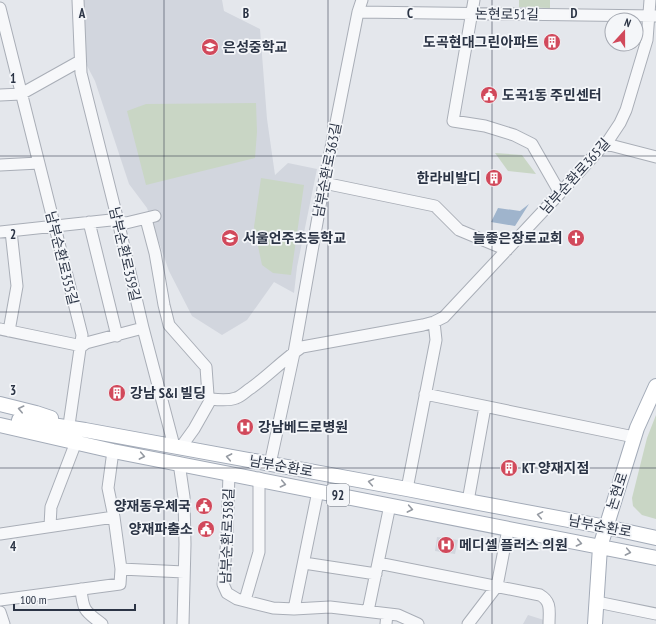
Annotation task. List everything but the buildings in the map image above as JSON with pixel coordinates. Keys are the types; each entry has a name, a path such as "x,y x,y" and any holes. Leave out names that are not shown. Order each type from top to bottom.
{"main road":[{"name":"논현로","path":"595,624 600,547 634,438 656,386"},
{"path":"0,404 36,413 85,430"},
{"name":"남부순환로","path":"0,416 85,430 407,489 656,538"},
{"name":"남부순환로","path":"0,425 114,451 259,478 390,506 656,558"},
{"path":"0,432 27,437 76,442"}],"street":[{"name":"남부순환로359길","path":"78,0 81,73 143,328 178,447"},
{"name":"남부순환로363길","path":"270,464 294,353 324,183 358,12 362,0"},
{"path":"474,0 454,120 485,126 514,135 532,144 560,193"},
{"name":"남부순환로365길","path":"434,322 444,317 606,144 620,123 626,110 653,16 650,0"},
{"name":"남부순환로355길","path":"0,8 82,335 82,346 69,425"},
{"name":"논현로51길","path":"358,12 653,16"},
{"path":"0,95 21,94 80,61"},
{"path":"606,144 656,157"},
{"path":"0,165 39,163"},
{"path":"324,183 435,206 459,230 507,250"},
{"path":"143,328 86,343 82,346 4,330 16,286 6,231 111,220 126,223 151,218 155,252 169,325 206,367 208,395 211,399"},
{"path":"88,222 117,336"},
{"path":"211,399 225,400 236,398 302,348 422,326 434,322 436,340 407,489"},
{"path":"425,394 634,438"},
{"path":"178,447 194,429 211,399"},
{"path":"468,501 485,407"},
{"path":"50,526 51,507 76,442"},
{"path":"0,600 120,584 120,569 114,517 108,488 114,451"},
{"path":"179,463 184,497 185,544 183,624"},
{"name":"남부순환로358길","path":"230,473 223,584 227,593 237,599 273,608 294,609 330,607 368,611 386,619 398,615 418,624"},
{"name":"남부순환로","path":"245,600 258,552 259,478"},
{"name":"남부순환로","path":"294,609 318,491"},
{"path":"368,611 390,506"},
{"path":"0,534 114,517"},
{"path":"468,624 497,586 508,529"},
{"path":"304,563 377,568 497,586 540,595 547,599 550,605 549,624"},
{"path":"120,569 184,572"},
{"path":"81,589 82,604 85,610 102,624"},
{"path":"597,602 656,614"},
{"path":"0,612 4,624"}],"shaded area":[{"path":"83,0 222,0 224,11 260,29 267,119 275,175 288,163 317,169 297,267 294,293 274,282 247,320 222,335 192,316 169,271 147,208 129,184 95,81 85,62"},
{"name":"메디셀 플러스 의원","path":"437,537 458,540 455,554 435,551"},
{"path":"528,615 544,620 544,624 523,624"}],"green space":[{"path":"519,0 550,0 550,8 519,7"},
{"path":"256,103 257,132 255,158 146,185 127,111 146,104"},
{"path":"495,153 522,155 536,174 508,171"},
{"path":"261,178 304,185 291,275 273,273 262,265 254,227"},
{"path":"656,415 656,519 642,515 633,506 632,498 647,438"}],"water":[{"path":"529,204 515,226 491,222 498,208 520,211"}],"place":[{"name":"도곡현대그린아파트","path":"552,42"},
{"name":"은성중학교","path":"210,47"},
{"name":"도곡1동 주민센터","path":"489,95"},
{"name":"한라비발디","path":"494,178"},
{"name":"서울언주초등학교","path":"230,238"},
{"name":"늘좋은장로교회","path":"576,238"},
{"name":"강남 S&I 빌딩","path":"117,393"},
{"name":"강남베드로병원","path":"245,427"},
{"name":"KT 양재지점","path":"509,468"},
{"name":"양재동우체국","path":"204,506"},
{"name":"양재파출소","path":"206,529"},
{"name":"메디셀 플러스 의원","path":"446,545"}]}
